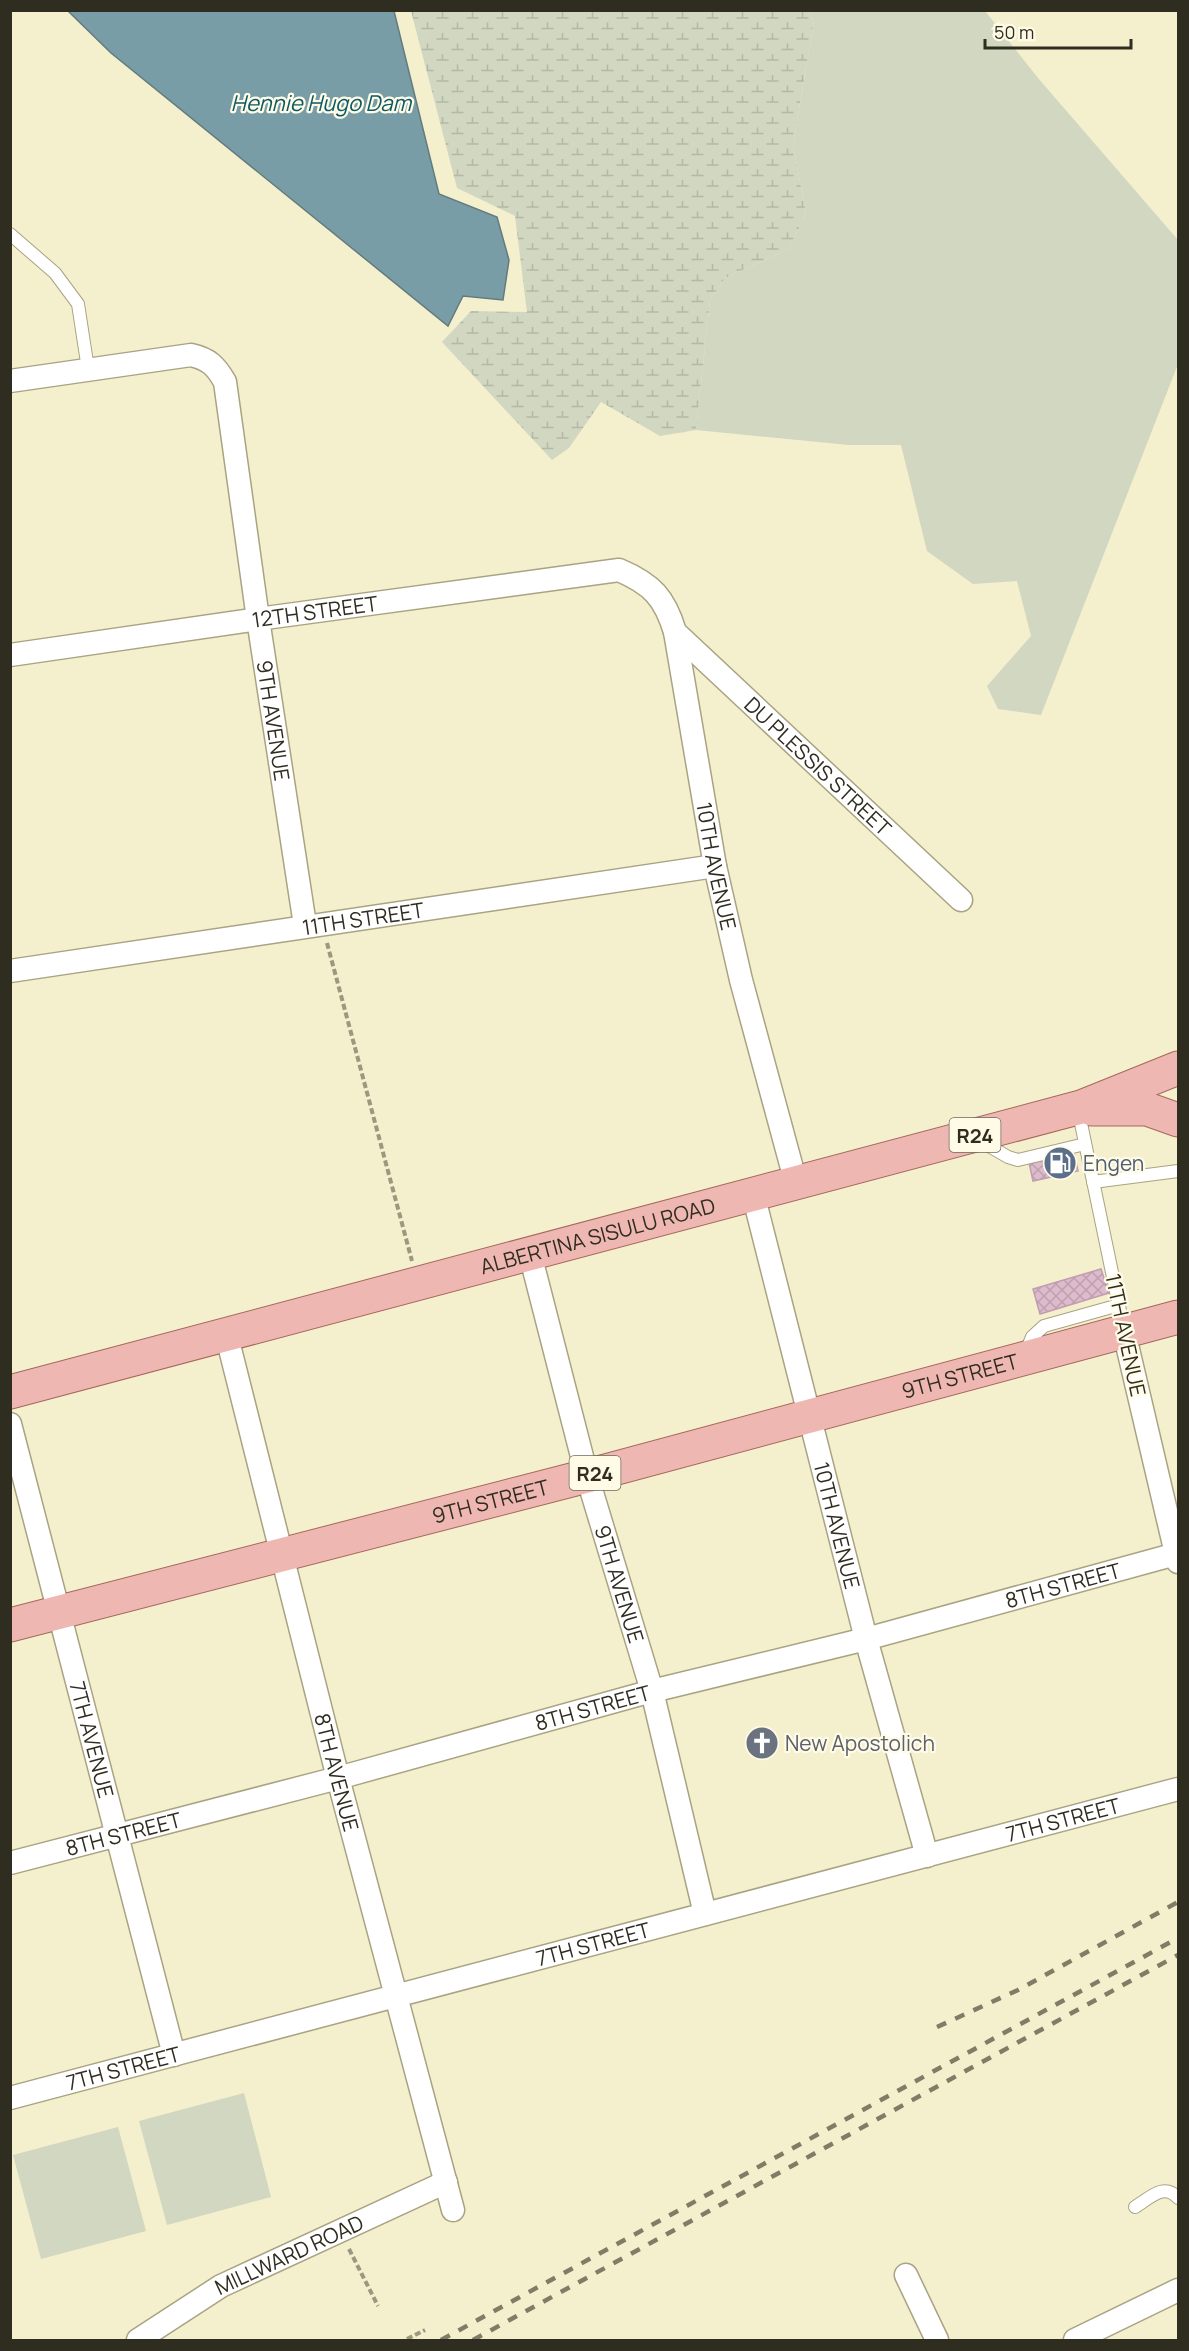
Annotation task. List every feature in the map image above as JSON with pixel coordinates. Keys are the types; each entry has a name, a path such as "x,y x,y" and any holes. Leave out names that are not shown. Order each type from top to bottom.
{"main road":[{"name":"ALBERTINA SISULU ROAD","path":"10,1392 1080,1107 1179,1068"},
{"path":"1080,1107 1095,1110 1147,1109 1179,1120"},
{"name":"9TH STREET","path":"10,1625 587,1476 1023,1359 1122,1318 1179,1317"}],"street":[{"name":"9TH AVENUE","path":"88,369 191,355 206,359 218,369 225,382 258,619 313,924"},
{"path":"10,381 88,369"},
{"name":"12TH STREET","path":"10,655 619,570"},
{"name":"10TH AVENUE","path":"619,570 653,589 664,603 675,632 715,866 741,980 796,1183"},
{"name":"DU PLESSIS STREET","path":"675,632 961,900"},
{"name":"11TH STREET","path":"10,971 313,924 715,866"},
{"name":"10TH AVENUE","path":"753,1194 866,1639 927,1856"},
{"name":"9TH AVENUE","path":"530,1254 587,1476 652,1691 705,1914"},
{"name":"11TH AVENUE","path":"1122,1318 1178,1558"},
{"name":"8TH AVENUE","path":"226,1333 280,1554 453,2210"},
{"name":"7TH AVENUE","path":"10,1424 57,1612 174,2055"},
{"name":"8TH STREET","path":"10,1863 338,1778 652,1691 866,1639 1178,1558"},
{"name":"7TH STREET","path":"10,2098 1177,1790"},
{"name":"MILLWARD ROAD","path":"138,2340 220,2286 446,2182"},
{"path":"906,2275 937,2340"},
{"path":"1075,2340 1179,2289"}],"lane":[{"path":"10,234 55,273 73,296 81,318 88,369"},
{"name":"11TH AVENUE","path":"1080,1107 1085,1144 1122,1318"},
{"path":"971,1136 1008,1157 1018,1160 1085,1144"},
{"path":"1093,1182 1179,1171"},
{"path":"1135,2207 1163,2190 1171,2191 1179,2198"}],"path":[{"path":"313,924 418,1285"},
{"path":"340,2229 378,2306"},
{"path":"407,2339 425,2330"}],"green space":[{"path":"411,11 807,11 814,21 793,145 806,213 789,249 725,278 710,300 696,430 660,436 601,402 569,448 552,460 442,342 471,311 527,312 515,216 457,188"},
{"path":"807,11 985,11 1038,78 1178,240 1178,364 1041,715 998,709 987,686 1031,636 1017,581 973,584 927,551 901,445 849,445 696,430 710,300 725,278 789,249 806,213 793,145 814,21"},
{"path":"244,2093 271,2197 167,2225 139,2121"},
{"path":"118,2127 146,2231 41,2259 13,2155"}],"water":[{"name":"Hennie Hugo Dam","path":"68,11 394,11 439,194 497,217 509,260 503,300 463,296 448,326 111,53"}],"building":[{"path":"1073,1148 1078,1171 1033,1181 1028,1158"},
{"path":"1101,1269 1109,1293 1040,1314 1033,1289"}],"railway":[{"path":"937,2027 1018,1990 1178,1902"},
{"path":"441,2340 1178,1938"},
{"path":"473,2340 1178,1955"}],"place":[{"name":"Engen","path":"1060,1163"},
{"name":"New Apostolich","path":"762,1743"}]}
